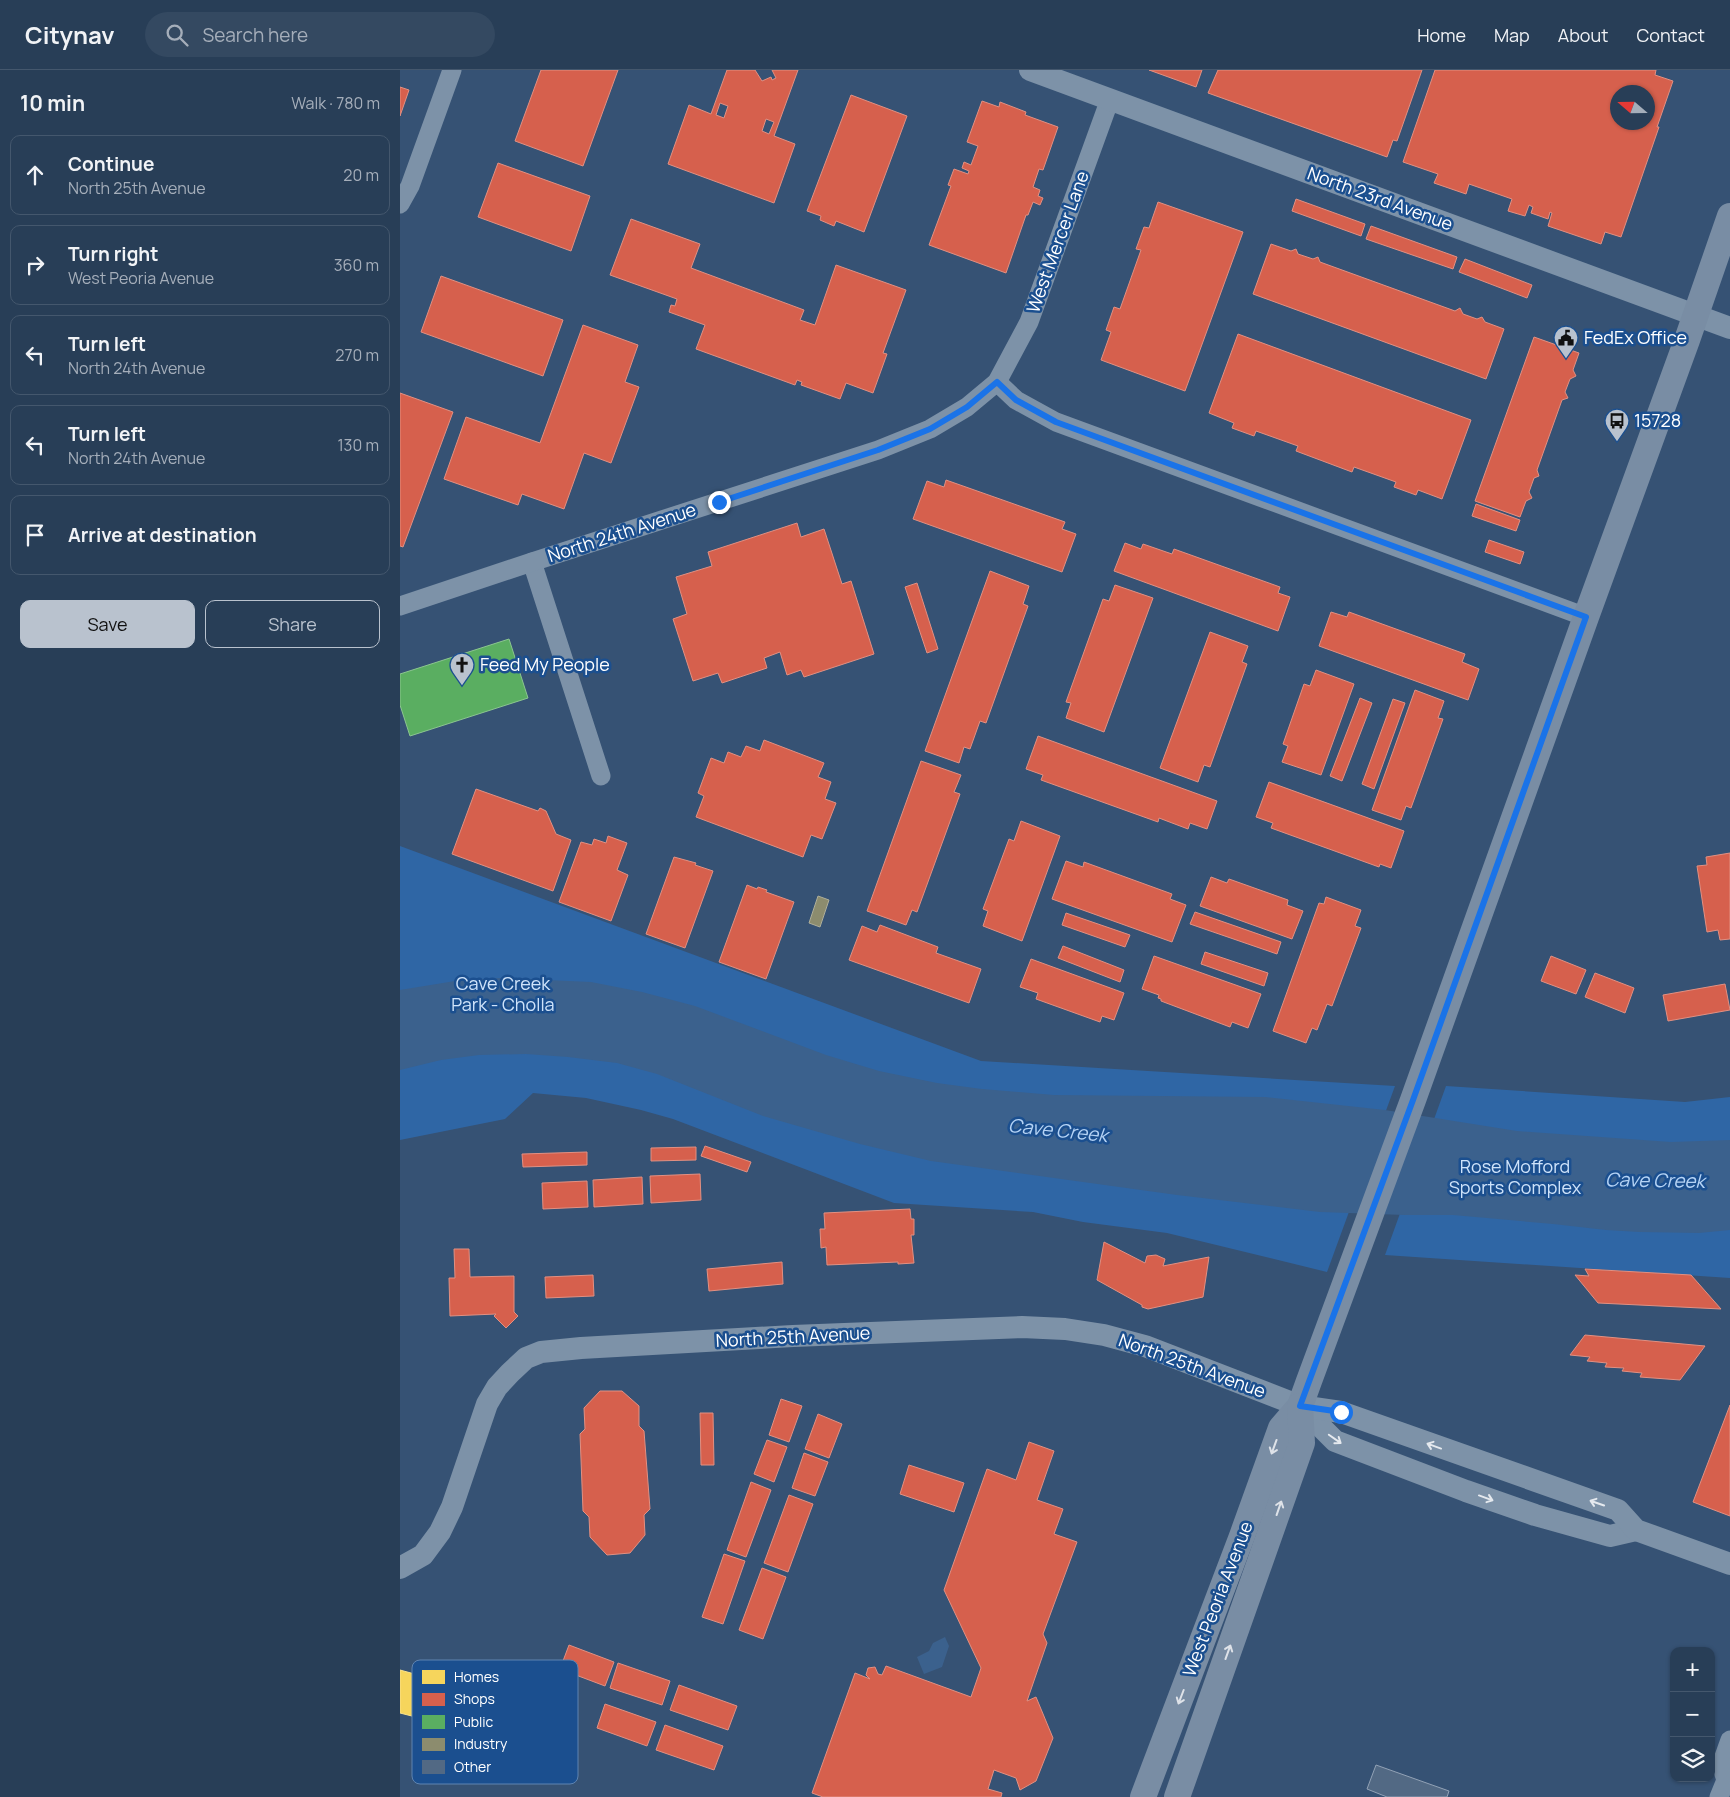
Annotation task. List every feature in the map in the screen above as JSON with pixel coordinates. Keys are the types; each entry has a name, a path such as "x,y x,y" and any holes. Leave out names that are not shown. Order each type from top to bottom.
{"main road":[{"name":"West Peoria Avenue","path":"1143,1797 1281,1428 1300,1406 1410,1107 1730,216"},
{"name":"West Peoria Avenue","path":"1177,1797 1302,1443 1300,1406"}],"street":[{"path":"400,204 410,186 452,70"},
{"name":"North 23rd Avenue","path":"1030,70 1730,328"},
{"name":"West Mercer Lane","path":"997,382 1029,322 1110,99"},
{"path":"997,382 1016,400 1056,422 1586,617"},
{"name":"North 24th Avenue","path":"400,606 878,450 930,429 967,407 997,382"},
{"path":"532,562 600,776"},
{"name":"North 25th Avenue","path":"400,1568 423,1554 440,1532 452,1507 487,1404 497,1387 526,1358 541,1352 581,1348 803,1336 1022,1327 1064,1329 1104,1335 1145,1346 1300,1406 1341,1412 1618,1510 1636,1530 1730,1564"},
{"name":"North 25th Avenue","path":"1300,1406 1335,1442 1473,1494 1535,1515 1610,1536 1636,1530"},
{"path":"1726,1787 1721,1765 1730,1740"}],"green space":[{"name":"Cave Creek Park - Cholla","path":"400,846 981,1061 1395,1086 1327,1272 1167,1233 1083,1222 1033,1212 894,1203 673,1119 586,1098 533,1093 505,1119 400,1140"},
{"name":"Rose Mofford Sports Complex","path":"1446,1086 1685,1102 1730,1097 1730,1278 1385,1255"}],"water":[{"name":"Cave Creek","path":"501,978 591,982 642,992 695,1006 826,1055 879,1071 937,1083 982,1089 1054,1095 1265,1097 1385,1110 1517,1131 1671,1142 1730,1140 1730,1230 1699,1233 1639,1232 1453,1215 1320,1212 1177,1195 931,1161 860,1144 763,1116 657,1074 617,1063 568,1057 526,1054 479,1055 441,1060 400,1070 400,990 455,981"},
{"path":"945,1637 949,1646 942,1667 924,1674 917,1657 929,1651 933,1643"}],"building: Homes":[{"path":"400,1670 412,1673 412,1716 400,1713"}],"building: Shops":[{"path":"541,70 618,70 583,166 515,141"},
{"path":"727,70 755,70 762,81 771,77 772,80 776,78 772,70 798,70 774,136 795,144 774,203 668,164 689,105 711,114","holes":["720,103 728,106 724,118 716,115","766,119 774,122 769,134 762,131"]},
{"path":"1149,70 1202,70 1196,87"},
{"path":"1218,70 1422,70 1397,141 1393,140 1387,157 1208,93"},
{"path":"1435,70 1656,70 1655,75 1673,81 1621,237 1605,232 1601,244 1548,226 1552,213 1550,212 1548,219 1531,213 1533,207 1529,205 1525,216 1508,211 1512,199 1469,184 1466,194 1434,183 1438,174 1403,162"},
{"path":"400,87 409,90 400,116"},
{"path":"851,95 907,116 864,232 836,221 834,226 820,220 821,216 807,211"},
{"path":"982,101 999,107 1000,102 1026,112 1025,115 1058,127 1043,170 1039,169 1033,187 1040,190 1038,196 1043,198 1040,205 1033,202 1028,215 1026,215 1006,273 929,245 951,186 948,185 954,169 968,174 969,171 962,168 964,162 971,165 978,146 967,142"},
{"path":"498,163 590,196 571,251 478,217"},
{"path":"1296,199 1365,224 1361,236 1292,211"},
{"path":"1158,202 1243,232 1185,391 1101,360 1111,332 1106,330 1114,307 1120,309 1141,250 1136,249 1144,227 1149,228"},
{"path":"631,219 700,244 691,268 804,310 800,320 815,325 836,265 906,290 883,353 887,354 873,393 846,383 840,399 801,385 802,382 797,380 795,385 696,349 705,325 669,312 671,305 675,306 677,299 610,275"},
{"path":"1371,226 1457,257 1453,269 1366,239"},
{"path":"1271,244 1291,251 1296,249 1298,254 1313,259 1318,257 1320,262 1455,311 1460,308 1463,314 1477,319 1482,317 1485,322 1504,329 1486,379 1253,294"},
{"path":"1465,259 1532,285 1527,298 1459,272"},
{"path":"441,276 563,320 543,376 421,332"},
{"path":"583,325 638,345 625,382 639,387 611,463 584,453 564,509 522,494 518,505 444,479 466,417 540,443"},
{"path":"1238,334 1471,420 1442,499 1418,490 1416,495 1394,487 1396,482 1354,467 1352,472 1296,451 1298,446 1256,431 1254,436 1232,428 1234,423 1209,413"},
{"path":"1534,337 1579,353 1573,370 1576,376 1570,379 1565,392 1568,398 1562,400 1537,470 1539,476 1534,478 1529,492 1532,498 1526,501 1520,517 1475,501"},
{"path":"400,393 453,412 403,547 400,546"},
{"path":"946,480 1065,522 1062,529 1076,534 1062,572 913,519 927,481 944,487"},
{"path":"1476,504 1520,520 1516,531 1472,516"},
{"path":"797,523 801,537 824,529 842,584 851,581 874,654 804,677 801,670 787,675 780,652 764,658 767,668 722,683 718,673 693,681 673,619 687,614 676,577 712,566 708,552"},
{"path":"1489,540 1524,552 1520,564 1485,552"},
{"path":"1125,543 1141,549 1143,544 1172,554 1174,549 1280,587 1278,593 1290,597 1278,631 1114,571"},
{"path":"990,571 1029,586 1023,604 1028,606 986,723 980,721 970,749 964,747 959,763 925,751"},
{"path":"917,583 938,649 927,653 905,587"},
{"path":"1115,585 1153,598 1104,732 1066,718 1071,703 1066,702 1103,599 1109,601"},
{"path":"1331,612 1347,617 1349,612 1465,654 1462,662 1479,669 1468,700 1319,646"},
{"path":"1210,632 1248,646 1242,662 1247,664 1210,767 1204,765 1198,782 1160,768"},
{"path":"1316,670 1354,684 1321,775 1282,762 1288,746 1283,744 1304,684 1310,686"},
{"path":"1415,690 1444,701 1438,718 1443,719 1411,808 1406,806 1401,820 1372,810"},
{"path":"1360,698 1372,703 1342,781 1330,776"},
{"path":"1393,699 1405,703 1374,789 1362,784"},
{"path":"1038,736 1217,801 1207,829 1190,823 1188,829 1159,818 1158,822 1041,780 1043,775 1026,769"},
{"path":"764,740 824,763 818,777 831,782 825,799 836,803 822,839 811,835 803,857 696,817 704,796 698,793 711,758 724,763 728,752 741,757 746,746 760,751"},
{"path":"921,761 961,775 954,792 960,794 917,912 912,910 906,925 867,911"},
{"path":"1269,782 1404,831 1391,868 1380,864 1379,867 1271,828 1273,823 1256,817"},
{"path":"476,789 538,811 540,808 546,811 556,834 571,840 553,891 452,854"},
{"path":"1021,821 1060,836 1022,941 983,926 988,911 983,909 1009,839 1014,841"},
{"path":"608,836 627,843 617,870 628,875 611,921 559,902 581,842 592,845 594,839 606,843"},
{"path":"1730,853 1730,939 1720,940 1718,930 1707,932 1697,866 1707,865 1706,857"},
{"path":"674,857 696,863 695,865 713,871 685,948 646,934"},
{"path":"1066,861 1083,867 1084,862 1172,894 1170,899 1186,905 1172,942 1052,899"},
{"path":"1211,877 1227,883 1229,879 1288,900 1287,905 1303,911 1292,939 1200,906"},
{"path":"747,885 767,890 766,892 794,902 766,979 719,962"},
{"path":"1326,897 1361,910 1355,926 1361,928 1332,1006 1327,1004 1317,1030 1312,1028 1306,1043 1273,1031 1319,903 1324,904"},
{"path":"1195,912 1281,942 1277,954 1190,924"},
{"path":"1066,913 1130,935 1125,947 1062,925"},
{"path":"880,925 938,947 936,953 981,969 969,1003 849,960 862,926 877,932"},
{"path":"1063,946 1124,970 1120,982 1058,958"},
{"path":"1205,952 1268,973 1264,986 1201,964"},
{"path":"1154,956 1261,994 1248,1028 1232,1022 1230,1027 1161,1001 1158,998 1159,995 1142,989"},
{"path":"1551,956 1586,970 1576,994 1541,981"},
{"path":"1031,959 1124,993 1114,1020 1102,1016 1100,1022 1036,999 1038,993 1020,987"},
{"path":"1595,973 1634,988 1625,1013 1585,997"},
{"path":"1725,984 1730,1010 1668,1021 1663,995"},
{"path":"705,1146 751,1162 747,1172 701,1156"},
{"path":"696,1147 696,1160 651,1161 651,1148"},
{"path":"587,1152 587,1165 523,1167 522,1154"},
{"path":"700,1174 701,1200 651,1203 650,1176"},
{"path":"642,1177 643,1204 594,1207 593,1180"},
{"path":"587,1181 588,1207 543,1209 542,1183"},
{"path":"910,1209 911,1219 914,1219 914,1235 911,1235 914,1263 827,1265 826,1247 821,1248 820,1229 825,1229 824,1213"},
{"path":"1104,1242 1145,1263 1147,1256 1156,1255 1165,1259 1163,1266 1209,1257 1203,1297 1148,1309 1142,1307 1142,1305 1097,1280"},
{"path":"454,1249 469,1249 470,1277 514,1276 514,1312 518,1316 506,1328 494,1316 496,1314 450,1316 449,1278 455,1278"},
{"path":"782,1262 783,1284 709,1291 707,1269"},
{"path":"1585,1269 1691,1275 1721,1309 1598,1303 1575,1275 1589,1276"},
{"path":"593,1275 594,1296 546,1298 545,1277"},
{"path":"1585,1335 1705,1346 1680,1380 1640,1377 1642,1373 1622,1371 1624,1368 1605,1367 1607,1363 1587,1361 1590,1357 1570,1355"},
{"path":"600,1391 622,1391 639,1406 639,1426 644,1431 650,1509 644,1515 645,1535 630,1553 607,1555 590,1537 589,1517 583,1511 580,1434 585,1429 584,1408"},
{"path":"781,1399 802,1406 789,1442 769,1435"},
{"path":"1730,1405 1730,1516 1693,1502"},
{"path":"700,1413 713,1413 714,1465 701,1465"},
{"path":"818,1414 842,1424 829,1458 805,1449"},
{"path":"767,1440 787,1447 774,1482 754,1474"},
{"path":"1029,1442 1054,1451 1037,1500 1063,1509 1054,1534 1077,1542 1043,1634 1047,1643 1027,1701 1036,1697 1053,1738 1036,1781 1020,1790 1016,1778 994,1770 988,1789 1002,1793 1001,1797 823,1797 812,1793 855,1673 870,1679 866,1675 868,1668 875,1667 878,1674 882,1675 886,1666 971,1697 981,1668 944,1590 987,1469 1016,1480"},
{"path":"804,1453 828,1462 815,1496 792,1488"},
{"path":"909,1465 964,1483 954,1512 900,1494"},
{"path":"751,1482 771,1490 746,1557 727,1550"},
{"path":"789,1495 813,1504 788,1572 764,1563"},
{"path":"724,1554 745,1561 723,1624 702,1617"},
{"path":"762,1568 786,1577 763,1639 739,1630"},
{"path":"569,1645 614,1662 605,1686 578,1676 578,1660 563,1660"},
{"path":"618,1663 670,1681 662,1705 610,1688"},
{"path":"679,1685 737,1706 728,1730 670,1710"},
{"path":"605,1704 656,1722 647,1746 597,1728"},
{"path":"665,1725 723,1746 714,1770 656,1750"}],"building: Public":[{"name":"Feed My People","path":"509,639 528,698 410,736 400,705 400,674"}],"building: Industry":[{"path":"818,896 829,900 820,927 809,923"}],"building: Other":[{"path":"1376,1765 1449,1791 1447,1797 1387,1797 1367,1789"}],"place":[{"name":"FedEx Office","path":"1566,359"},
{"name":"15728","path":"1617,442"},
{"name":"Feed My People","path":"462,686"}],"route":[{"path":"719,502 878,450 930,429 967,407 997,382 1016,400 1056,422 1586,617 1413,1100 1300,1406 1341,1412"}]}
